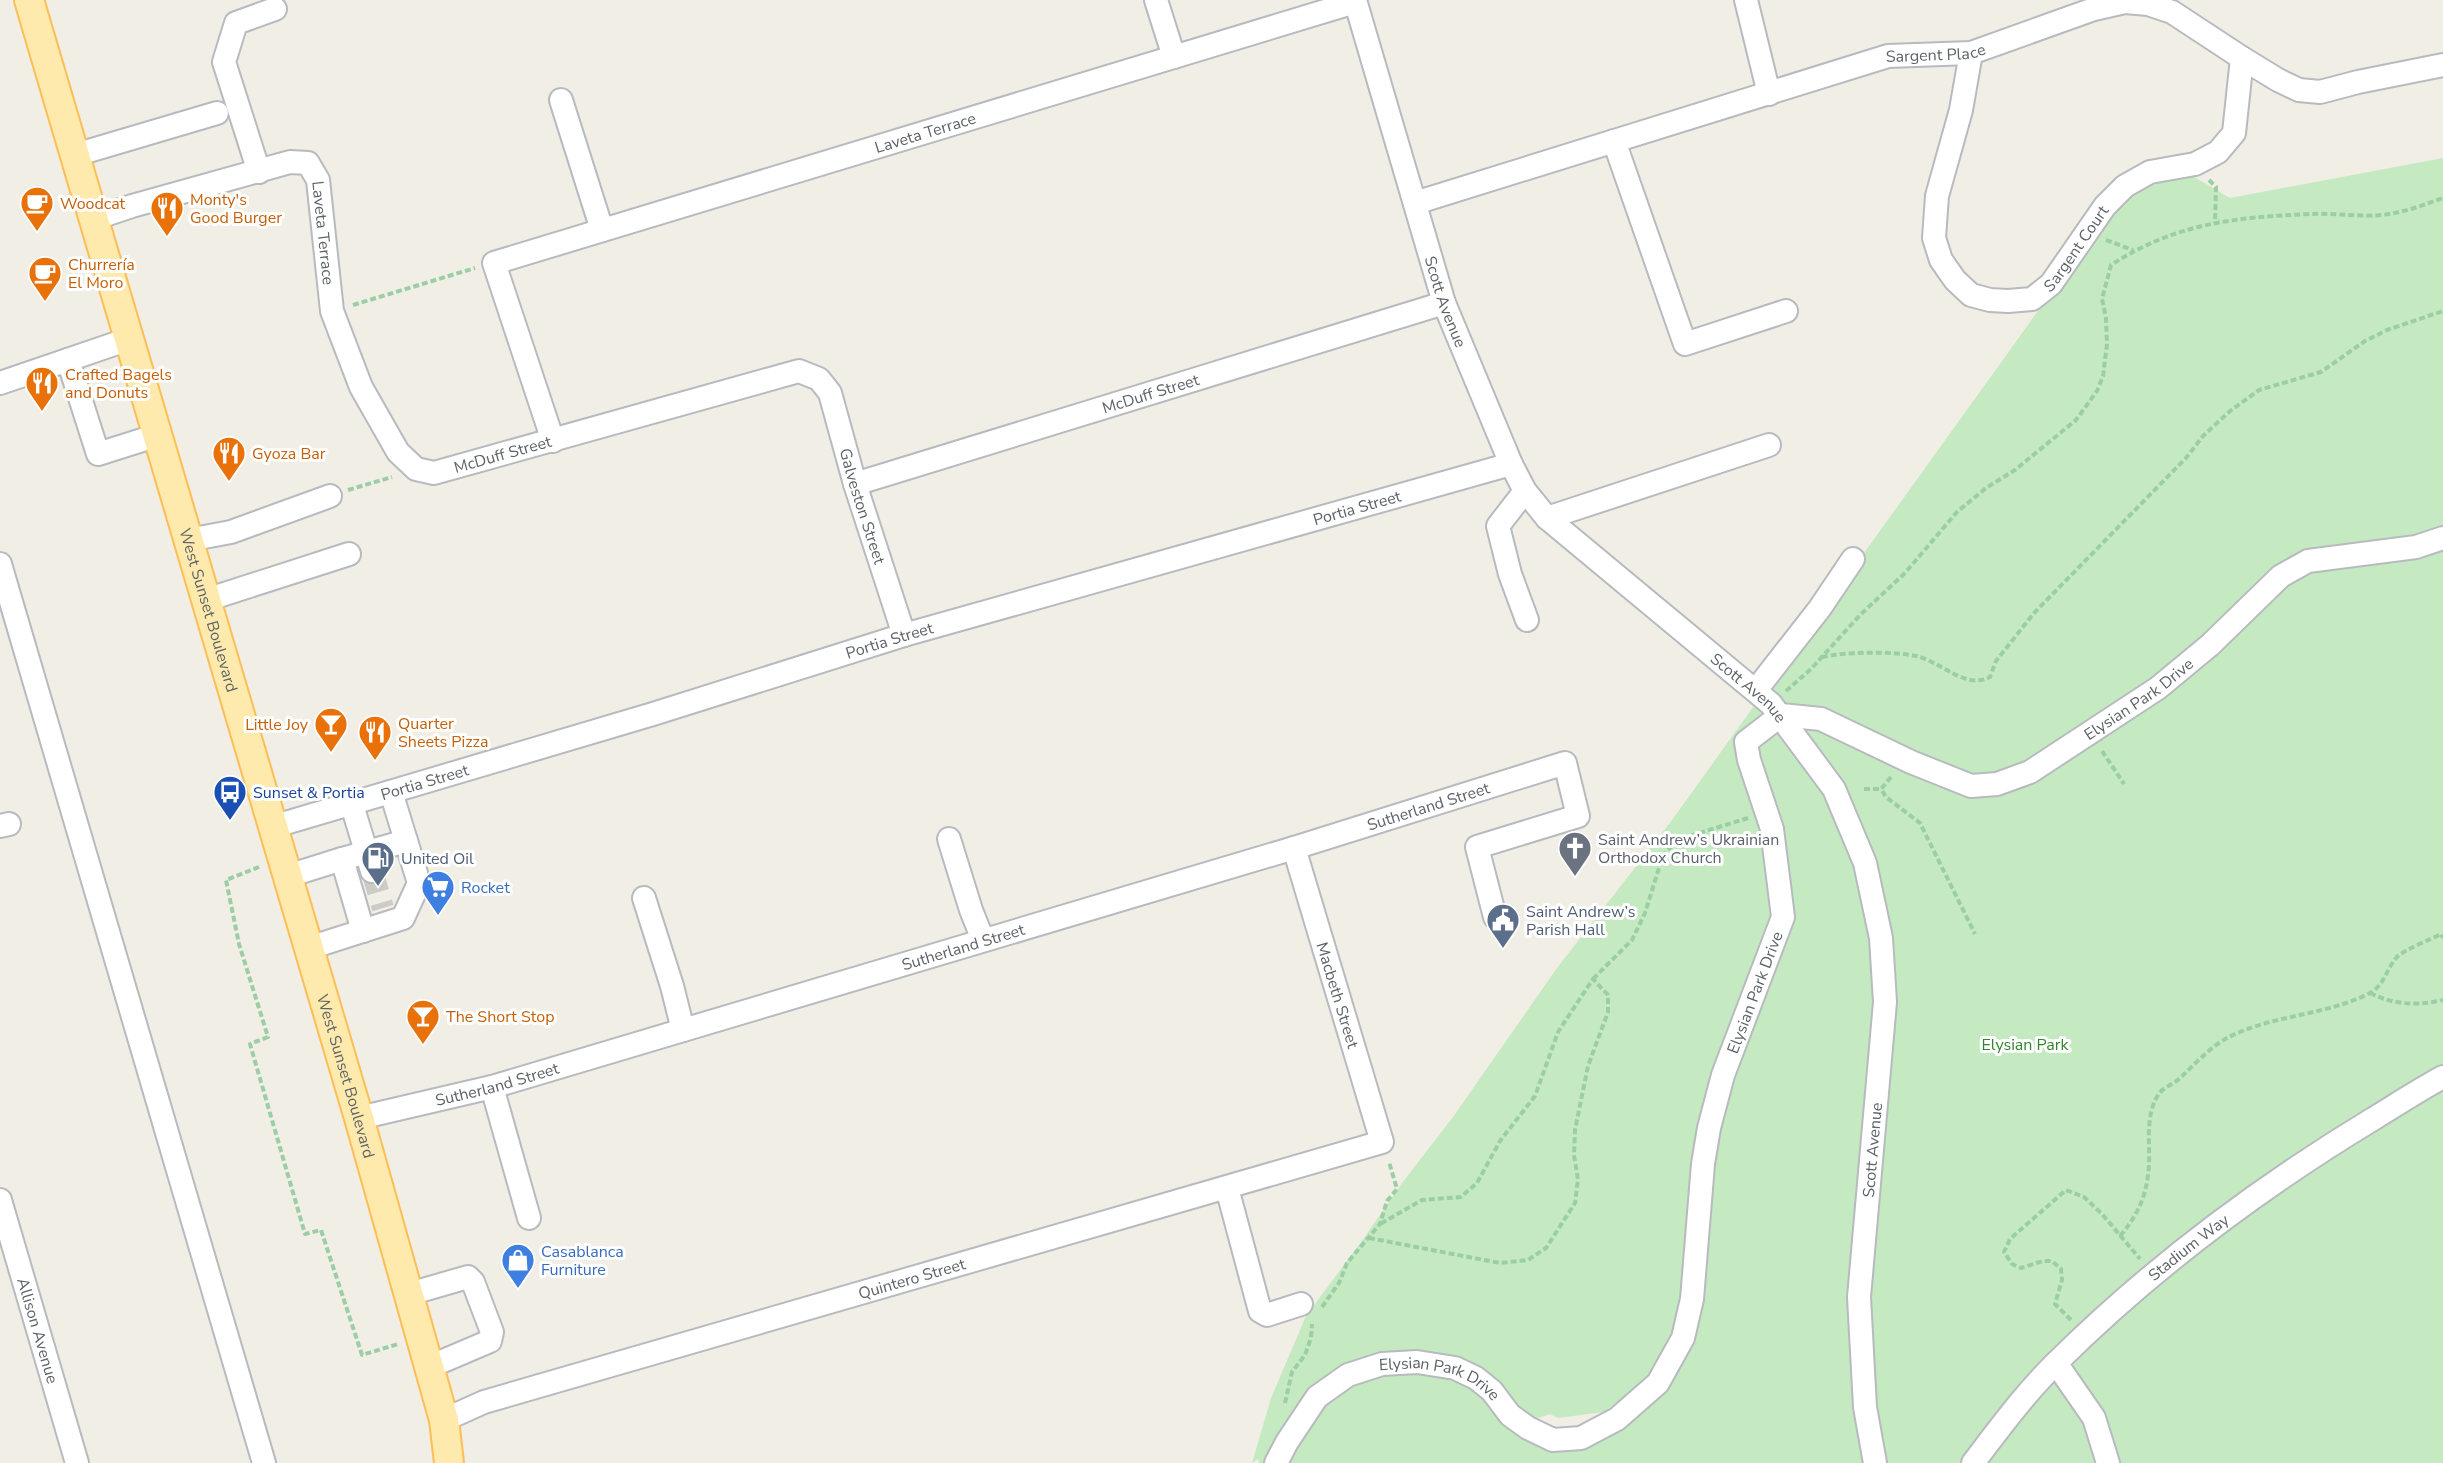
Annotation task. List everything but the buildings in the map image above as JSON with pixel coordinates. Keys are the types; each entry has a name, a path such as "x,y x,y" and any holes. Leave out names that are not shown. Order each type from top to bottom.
{"main road":[{"name":"West Sunset Boulevard","path":"29,0 409,1294 444,1420 450,1461"}],"street":[{"path":"1156,0 1174,57"},
{"path":"1746,0 1768,94"},
{"name":"Laveta Terrace","path":"494,262 1355,1"},
{"name":"Scott Avenue","path":"1355,1 1444,303 1510,464 1525,491 1547,518 1770,703 1834,789 1865,863 1881,938 1885,1002 1859,1297 1865,1407 1875,1463"},
{"name":"Sargent Place","path":"1415,203 1888,56 1971,53 2094,9 2125,2 2148,4 2172,12 2242,58 2299,90 2320,92 2443,65"},
{"path":"259,172 224,62 236,23 275,9"},
{"name":"Sargent Court","path":"1971,53 1961,110 1937,196 1934,238 1941,260 1955,280 1971,295 1989,300 2032,299 2051,284 2105,206 2125,186 2150,172 2195,164 2218,152 2234,133 2242,58"},
{"path":"561,100 602,230"},
{"path":"75,155 217,113"},
{"path":"1614,141 1684,344 1786,311"},
{"name":"Laveta Terrace","path":"93,219 290,162 308,163 318,180 332,311 362,387 398,452 416,469"},
{"path":"494,262 553,441"},
{"name":"McDuff Street","path":"855,484 1444,303"},
{"path":"0,383 129,339"},
{"path":"68,360 98,454 158,435"},
{"name":"McDuff Street","path":"416,469 434,473 799,371 819,379"},
{"name":"Galveston Street","path":"819,379 830,393 855,484 904,635"},
{"path":"1547,518 1769,445"},
{"name":"Portia Street","path":"272,827 653,714 904,635 1510,464"},
{"path":"1525,491 1498,526 1510,574 1527,620"},
{"path":"188,540 231,532 330,496"},
{"name":"Elysian Park Drive","path":"1276,1463 1317,1396 1348,1375 1382,1364 1417,1362 1455,1368 1476,1378 1492,1391 1510,1415 1528,1428 1553,1440 1581,1438 1617,1419 1658,1383 1683,1338 1692,1299 1708,1128 1723,1075 1783,917 1772,829 1749,760 1746,742 1770,703 1821,719 1926,768 1971,786 1997,784 2030,772 2158,688 2210,645 2282,576 2308,561 2416,547 2443,538"},
{"path":"206,600 349,554"},
{"path":"1770,703 1820,608 1853,559"},
{"path":"0,564 264,1463"},
{"name":"Sutherland Street","path":"358,1118 492,1087 1294,848 1565,764 1578,816 1477,848 1495,917"},
{"path":"309,948 363,931 385,915 403,918 419,884 391,792"},
{"path":"352,804 369,861"},
{"path":"950,839 971,910 983,940"},
{"path":"285,867 342,859 369,861 406,841"},
{"name":"Macbeth Street","path":"1294,848 1382,1142"},
{"path":"342,859 363,931"},
{"path":"644,898 672,986 683,1030"},
{"name":"Stadium Way","path":"1973,1463 2056,1363 2153,1274 2240,1205 2334,1143 2443,1077"},
{"path":"492,1087 529,1218"},
{"name":"Quintero Street","path":"444,1420 483,1402 1382,1142"},
{"path":"1227,1188 1260,1311 1267,1315 1313,1310"},
{"name":"Allison Avenue","path":"0,1200 77,1463"},
{"path":"409,1294 468,1277 473,1282 492,1332 490,1341 429,1366"},
{"path":"2056,1363 2094,1418 2108,1463"}],"path":[{"path":"2195,164 2216,187 2215,223"},
{"path":"1770,703 1822,657 1860,615 1905,573 1957,512 1986,488 2051,442 2076,420 2092,398 2103,376 2107,344 2106,318 2102,299 2111,265 2153,241 2195,226 2312,214 2378,215 2395,213 2443,198"},
{"name":"Laveta Terrace","path":"332,311 494,262"},
{"path":"1822,657 1897,653 1934,662 1966,681 1981,681 1990,677 1996,661 2034,613 2186,458 2203,436 2230,411 2259,390 2320,372 2365,341 2387,330 2443,311"},
{"path":"330,496 416,469"},
{"path":"2090,733 2124,784"},
{"path":"1864,789 1881,789 1892,777 1916,779 1926,768"},
{"path":"1881,789 1886,797 1920,824 1975,934"},
{"path":"1380,1224 1422,1200 1461,1197 1477,1183 1500,1141 1535,1096 1558,1032 1593,979 1632,940 1645,913 1663,855 1674,844 1693,835 1748,818 1767,815"},
{"path":"285,867 226,880 239,944 268,1037 250,1044 253,1055 305,1234 321,1230 362,1355 420,1336"},
{"path":"2120,1236 2133,1220 2144,1200 2149,1174 2149,1125 2154,1102 2160,1092 2227,1038 2275,1020 2337,1006 2370,993 2381,984 2397,957 2441,934 2443,938"},
{"path":"1369,1238 1500,1263 1528,1260 1546,1248 1575,1203 1578,1180 1574,1155 1575,1130 1580,1096 1588,1066 1608,1012 1608,995 1593,979"},
{"path":"2370,993 2387,1002 2408,1004 2443,1000"},
{"path":"1283,1413 1292,1372 1305,1355 1311,1338 1313,1310 1339,1283 1347,1263 1380,1224 1387,1201 1397,1189 1382,1142"},
{"path":"2085,1336 2055,1304 2062,1280 2061,1269 2052,1261 2043,1261 2021,1268 2007,1259 2004,1252 2006,1244 2066,1190 2084,1197 2153,1274"}],"green space":[{"name":"Elysian Park","path":"2443,158 2443,1463 1259,1463 1258,1459 1252,1463 1271,1398 1306,1316 1402,1183 1453,1117 1557,968 1672,820 2102,222 2122,203 2142,190 2164,181 2191,175 2230,198","holes":["1629,1393 1655,1398 1586,1450 1546,1447 1518,1425 1550,1414 1558,1418 1604,1412"]}],"tunnel":[{"path":"372,871 383,908"}],"place":[{"name":"Woodcat","path":"37,232"},
{"name":"Monty's Good Burger","path":"167,237"},
{"name":"Churrería El Moro","path":"45,302"},
{"name":"Crafted Bagels and Donuts","path":"42,412"},
{"name":"Gyoza Bar","path":"229,482"},
{"name":"Little Joy","path":"331,753"},
{"name":"Quarter Sheets Pizza","path":"375,761"},
{"name":"Sunset & Portia","path":"230,821"},
{"name":"Saint Andrew’s Ukrainian Orthodox Church","path":"1575,877"},
{"name":"United Oil","path":"378,887"},
{"name":"Rocket","path":"438,916"},
{"name":"Saint Andrew’s Parish Hall","path":"1503,949"},
{"name":"The Short Stop","path":"423,1045"},
{"name":"Casablanca Furniture","path":"518,1289"}]}
